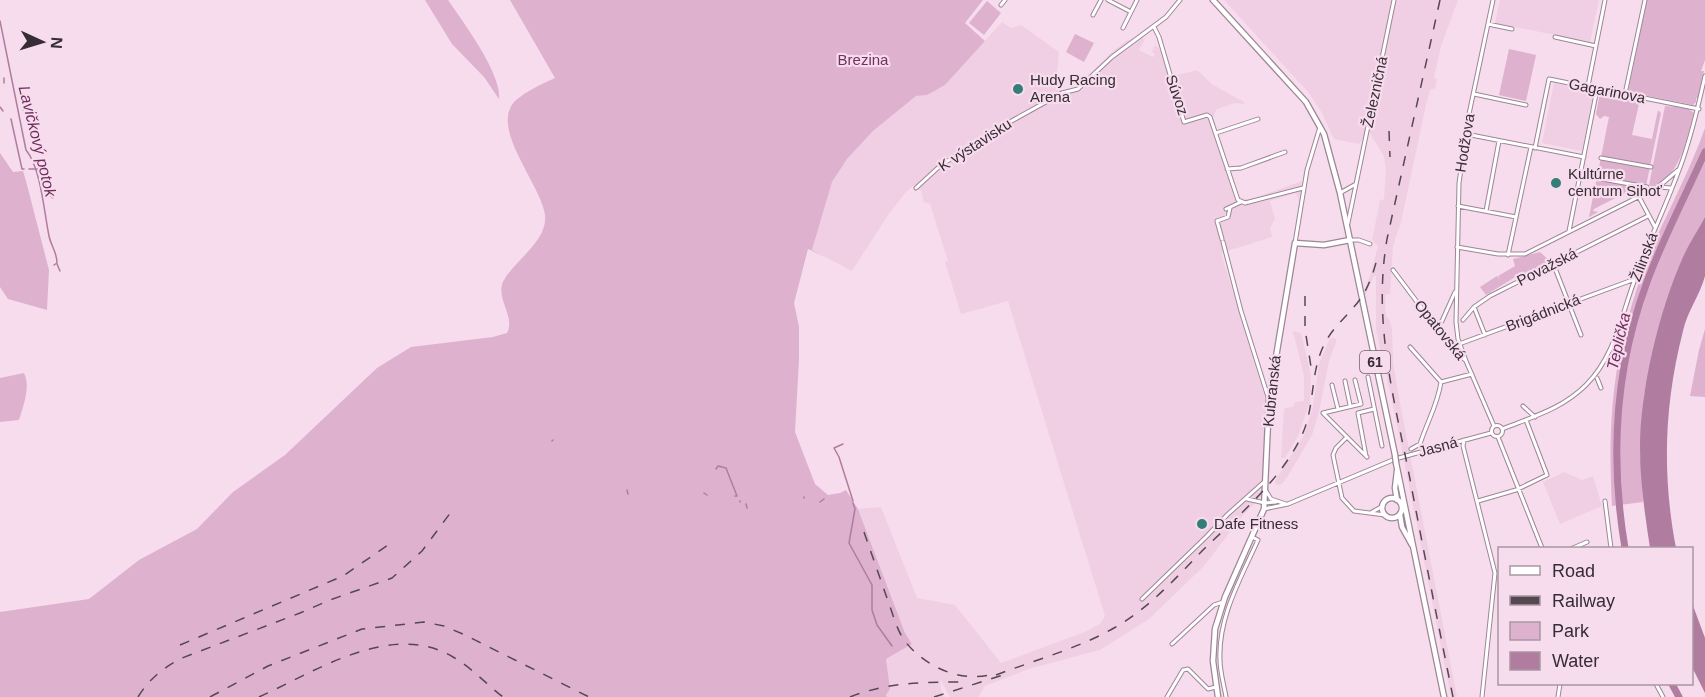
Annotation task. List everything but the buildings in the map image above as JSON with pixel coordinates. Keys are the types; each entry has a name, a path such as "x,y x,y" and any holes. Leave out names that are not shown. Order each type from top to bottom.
{"main road":[{"name":"61","path":"1213,0 1296,91 1321,125 1329,147 1444,697"},
{"path":"1295,243 1324,245 1350,240"},
{"name":"Kubranská","path":"1218,696 1213,662 1215,629 1224,599 1264,509 1269,399 1295,243"},
{"name":"61","path":"1397,466 1395,488 1397,500 1402,507 1400,515 1402,526 1415,553"},
{"name":"61","path":"1383,506 1390,499 1395,488"},
{"path":"1390,499 1397,500"},
{"path":"1383,506 1385,515"},
{"name":"61","path":"1385,515 1393,518 1402,526"},
{"path":"1393,518 1400,515"}],"street":[{"path":"1001,5 1005,0"},
{"path":"1093,15 1101,0"},
{"path":"1108,0 1131,12"},
{"path":"1123,28 1137,0"},
{"name":"K výstavisku","path":"916,188 941,165 1008,123 1062,93 1078,89 1112,57 1154,27 1173,10 1180,0"},
{"name":"Železničná","path":"1347,225 1394,0"},
{"name":"Hodžova","path":"1466,362 1459,345 1456,322 1458,206 1466,134 1492,0"},
{"path":"1588,87 1605,0"},
{"path":"1625,94 1645,0"},
{"path":"1488,24 1512,28"},
{"name":"Súvoz","path":"1154,27 1184,122 1207,115 1210,117 1236,198 1241,202"},
{"path":"1555,37 1596,46"},
{"path":"1679,169 1699,109 1705,76"},
{"name":"Gagarinova","path":"1533,147 1549,79 1699,109"},
{"path":"1569,231 1597,89"},
{"path":"1474,94 1526,105"},
{"path":"1215,134 1258,119"},
{"name":"Kubranská","path":"1295,243 1308,165 1321,125"},
{"path":"1466,134 1584,157"},
{"path":"1486,211 1499,141"},
{"path":"1508,255 1533,147"},
{"path":"1227,169 1241,168 1285,152"},
{"path":"1601,158 1651,167"},
{"name":"Považská","path":"1457,247 1508,255 1525,254 1658,187 1679,169"},
{"name":"Žilinská","path":"1502,429 1556,408 1572,397 1598,372 1614,341 1635,279 1679,169"},
{"path":"1602,179 1647,187"},
{"path":"1340,193 1356,184"},
{"path":"1658,187 1671,188"},
{"path":"1269,399 1241,311 1217,221 1228,217 1228,209 1241,202 1303,188"},
{"path":"1639,197 1656,227"},
{"path":"1458,206 1516,217"},
{"name":"Považská","path":"1463,320 1474,307 1490,296 1648,216"},
{"path":"1350,240 1370,244"},
{"path":"1553,263 1581,335"},
{"name":"Opatovská","path":"1393,270 1451,347 1466,362 1494,426"},
{"name":"Brigádnická","path":"1451,347 1635,279"},
{"name":"Hodžova","path":"1436,326 1448,311 1456,288"},
{"path":"1474,307 1485,335"},
{"path":"1410,347 1441,382 1439,398 1427,420 1420,444 1411,449"},
{"path":"1441,382 1472,374"},
{"path":"1368,377 1382,447"},
{"path":"1597,378 1601,388"},
{"path":"1355,380 1360,404 1321,412 1367,458 1358,413 1374,409"},
{"path":"1345,381 1350,406"},
{"path":"1332,385 1338,409"},
{"path":"1523,406 1535,417"},
{"path":"1477,502 1518,489 1547,475 1526,420"},
{"path":"1494,426 1502,429 1502,434 1498,437 1491,433 1494,426"},
{"name":"Jasná","path":"1264,509 1288,504 1385,463 1491,433"},
{"path":"1498,437 1541,547"},
{"path":"1346,438 1334,452 1342,498 1349,508 1359,513 1385,515"},
{"path":"1464,440 1462,446 1498,574 1482,697"},
{"path":"1353,445 1364,444"},
{"path":"1142,599 1207,537 1227,514 1265,481"},
{"path":"1265,489 1269,497 1276,502"},
{"path":"1246,499 1288,504"},
{"path":"1605,501 1611,547"},
{"path":"1372,513 1383,506"},
{"name":"Kubranská","path":"1218,696 1226,696 1220,661 1222,630 1231,599 1258,540 1252,537"},
{"path":"1577,547 1587,542"},
{"path":"1239,566 1245,568"},
{"path":"1172,644 1214,606 1224,599 1231,599"},
{"path":"1215,629 1222,630"},
{"path":"1213,662 1220,661"},
{"path":"1167,697 1183,670 1188,669 1208,689 1216,687"}],"shaded area":[{"path":"1224,0 1458,0 1441,46 1434,78 1437,79 1435,88 1430,90 1426,105 1401,222 1393,246 1390,294 1386,294 1385,306 1386,316 1392,329 1393,361 1399,398 1457,697 1451,697 1385,361 1381,354 1376,328 1376,276 1365,296 1364,291 1378,246 1372,240 1380,201 1384,199 1386,172 1384,156 1369,132 1359,144 1334,139 1321,111 1308,92"},
{"path":"1500,0 1599,0 1590,42 1495,23"},
{"path":"1002,22 1011,28 1021,25 1059,52 1056,85 1060,90 1070,90 1076,87 1126,41 1136,37 1145,39 1139,50 1153,57 1155,54 1152,52 1155,45 1159,48 1164,63 1166,61 1173,76 1197,70 1213,85 1244,102 1244,104 1235,103 1217,109 1213,117 1238,196 1249,200 1302,181 1299,202 1295,193 1270,201 1275,219 1270,228 1272,237 1221,253 1266,401 1263,495 1243,515 1204,566 1149,619 1100,650 1032,668 990,684 985,686 978,697 950,697 940,679 942,696 946,697 887,697 890,689 886,659 912,644 905,633 858,509 881,507 917,598 955,605 1001,663 1085,632 1100,624 1105,616 1008,301 961,314 945,262 948,261 930,204 924,202 921,191 913,186 906,192 888,215 852,271 812,250 832,182 847,159 873,131 916,96 927,95 945,85"},
{"path":"1554,83 1594,91 1582,151 1542,143"},
{"path":"1293,331 1301,333 1311,375 1310,402 1298,436 1285,458 1281,458 1284,409 1294,406 1295,402 1304,401 1304,376"},
{"path":"1330,338 1336,339 1336,342 1329,361 1312,435 1282,484 1276,485 1275,481 1304,435 1313,407 1319,364"},
{"path":"1564,472 1582,480 1593,476 1602,506 1560,524 1543,482"}],"green space":[{"path":"425,0 448,0 488,62 498,88 499,99 484,77 452,44"},
{"name":"Brezina","path":"510,0 983,0 965,23 985,41 945,85 927,95 916,96 873,131 847,159 832,182 812,250 825,257 808,249 794,303 799,327 795,432 815,484 828,495 846,490 858,509 905,633 912,644 886,659 890,689 887,697 0,697 0,612 89,599 139,560 197,529 233,492 285,455 377,368 411,347 493,337 507,333 509,320 502,293 504,280 536,242 545,224 541,202 512,141 508,126 509,112 519,97 555,78"},
{"path":"1647,0 1705,0 1705,60 1701,71 1704,71 1698,99 1696,98 1693,105 1628,92"},
{"path":"987,1 1001,13 984,35 969,23"},
{"path":"1075,34 1094,43 1084,62 1066,52"},
{"path":"1509,49 1536,55 1526,101 1499,95"},
{"path":"1600,93 1644,100 1645,105 1639,104 1632,135 1652,139 1658,110 1661,113 1646,186 1642,190 1644,191 1641,193 1633,189 1594,209 1593,211 1598,212 1589,217 1609,117 1604,116 1600,119 1596,114"},
{"path":"1665,106 1684,108 1694,113 1685,146 1676,166 1662,181 1652,187 1649,185"},
{"path":"1705,128 1705,217 1683,258 1644,395 1640,447 1643,502 1612,506 1612,412 1626,324 1646,263"},
{"path":"0,153 13,172 23,171 26,181 49,270 47,310 8,299 0,287"},
{"path":"1540,252 1551,262 1520,274 1486,295 1480,287 1497,276 1500,280 1498,276 1515,266 1513,259"},
{"path":"1705,329 1705,397 1690,396 1699,350"},
{"path":"24,373 27,390 19,420 0,422 0,378"}],"water":[{"path":"1705,217 1705,276 1683,331 1669,413 1667,467 1676,547 1650,547 1640,448 1643,401 1652,351 1666,301 1685,252"},
{"path":"1693,606 1705,638 1705,693 1693,669"}],"waterway":[{"name":"Lavičkový potok","path":"0,21 26,150 39,179 49,236 56,256 57,263 54,265"},
{"path":"4,78 4,83"},
{"path":"0,107 3,111"},
{"path":"23,110 33,115"},
{"path":"11,119 22,169 24,169"},
{"name":"Teplička","path":"1625,547 1620,515 1617,447 1618,414 1628,347 1636,314 1653,266 1705,152"},
{"name":"Lavičkový potok","path":"29,169 38,169 47,193 53,198"},
{"path":"57,264 60,271"},
{"path":"843,444 834,448 853,501"},
{"path":"716,469 718,466 726,468 737,496 735,496"},
{"path":"627,490 628,494"},
{"path":"820,502 824,499"},
{"path":"853,503 855,509 849,543 872,585 872,610 877,625 892,646"},
{"path":"746,504 747,508"},
{"name":"Teplička","path":"1673,685 1679,697"}],"railway":[{"path":"1440,0 1387,239 1382,299 1391,386 1453,697"},
{"path":"1389,131 1390,157"},
{"path":"996,675 1085,642 1114,628 1138,612 1161,593 1258,497 1283,467 1302,435 1323,347 1333,331 1362,297 1377,259"},
{"path":"1305,296 1305,329 1312,373"},
{"path":"138,697 157,674 182,658 392,578 422,551 451,512"},
{"path":"864,532 904,640 921,657 942,670 965,676 989,675"},
{"path":"180,645 343,576 391,543"},
{"path":"210,697 268,666 362,629 424,622 444,626 465,635 589,697"},
{"path":"259,697 354,654 379,647 404,644 429,647 453,657 503,697"},
{"path":"934,697 1003,675"},
{"path":"850,697 892,686 966,682"}],"place":[{"name":"Hudy Racing Arena","path":"1018,89"},
{"name":"Kultúrne centrum Sihoť","path":"1556,183"},
{"name":"Dafe Fitness","path":"1202,524"}]}
